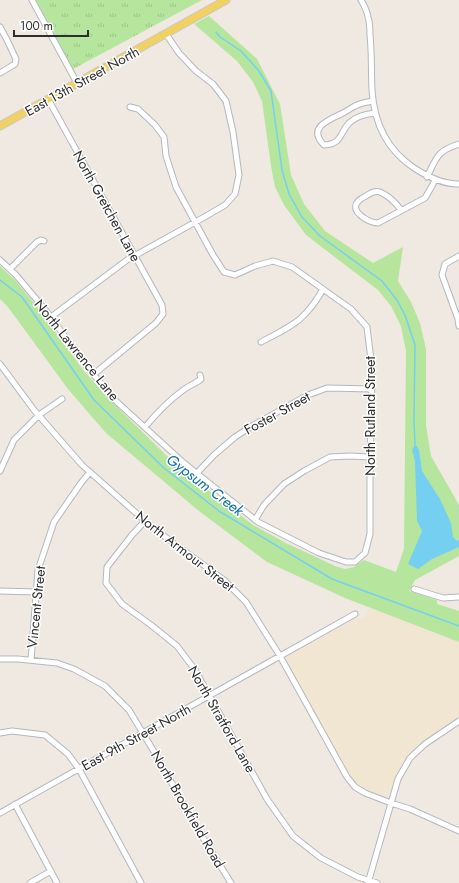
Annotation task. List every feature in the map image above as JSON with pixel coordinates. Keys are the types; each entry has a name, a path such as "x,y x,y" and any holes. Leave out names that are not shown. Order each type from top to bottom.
{"main road":[{"name":"East 13th Street North","path":"0,126 226,0"}],"street":[{"path":"32,0 77,83"},
{"path":"361,0 368,17 372,52 373,101 380,128 393,150 407,164 427,177 450,184 459,184"},
{"path":"0,73 15,64 16,59 1,29"},
{"path":"51,317 127,260 208,215 225,204 235,194 239,175 233,132 226,101 213,84 179,53 166,34"},
{"name":"North Gretchen Lane","path":"48,99 162,305 163,314 156,323 94,374"},
{"path":"373,101 356,105 327,120 318,130 318,137 324,145 336,142 350,122 359,116 375,113"},
{"name":"North Rutland Street","path":"130,107 138,109 155,124 164,137 166,156 176,187 213,255 224,272 235,275 255,266 273,261 292,267 351,309 367,328 372,368 370,534 365,553 358,560"},
{"path":"427,177 435,160 441,152 449,147 459,144"},
{"path":"401,210 394,202 378,191 361,198 355,206 358,214 372,223 378,223 425,198 435,180"},
{"path":"10,269 37,242 41,240 44,241"},
{"path":"459,256 445,264 442,275 458,318 459,326"},
{"name":"North Lawrence Lane","path":"0,260 16,275 51,317 117,402 185,464 258,522 319,553 346,562 355,562 358,560"},
{"path":"261,342 278,334 300,319 316,301 323,289"},
{"name":"North Armour Street","path":"0,364 39,415 82,465 153,528 224,580 246,602 280,656 347,777 355,787 365,793 410,809 459,831"},
{"path":"145,427 158,412 182,390 201,379 200,375"},
{"name":"Foster Street","path":"197,473 214,455 235,437 308,395 327,388 372,389"},
{"path":"0,471 14,440 39,415 62,399"},
{"path":"255,520 264,505 284,484 330,457 370,457"},
{"name":"Vincent Street","path":"31,660 38,570 54,522 90,472"},
{"name":"North Stratford Lane","path":"145,521 107,566 106,583 122,604 177,646 195,670 267,799 293,836 321,858 358,878 376,883"},
{"path":"414,589 443,598 459,596"},
{"path":"0,591 37,592"},
{"name":"East 9th Street North","path":"0,812 355,614"},
{"name":"North Brookfield Road","path":"0,659 18,659 57,663 74,669 105,686 129,710 197,828 231,883"},
{"path":"368,882 398,779 410,758 425,744 459,721"},
{"path":"454,724 459,730"},
{"path":"0,733 12,731 45,735 68,754 78,769 141,883"},
{"path":"15,804 57,883"},
{"path":"30,883 51,871"}],"shaded area":[{"path":"372,608 459,642 459,716 428,738 408,755 397,773 387,798 385,799 361,787 349,775 285,662 285,658 287,656 356,618 364,618 367,611"}],"green space":[{"path":"36,0 202,0 73,69"},
{"path":"209,16 257,59 280,104 291,175 304,204 325,231 373,263 403,247 398,281 411,302 420,323 426,349 426,425 431,456 459,505 459,556 415,580 409,591 437,600 437,604 459,611 459,642 345,598 267,562 199,511 106,433 68,389 8,307 0,299 0,266 15,280 38,308 84,371 110,400 173,462 253,525 286,543 335,566 345,569 354,567 364,560 396,572 404,549 406,351 401,326 391,306 378,290 306,235 284,205 275,187 262,101 253,82 237,61 194,24"}],"water":[{"path":"415,444 419,450 422,471 440,499 451,523 453,537 457,541 459,540 459,547 432,559 418,569 408,564 422,531 417,521 415,461 412,450"}],"waterway":[{"path":"216,32 220,37 241,51 259,71 271,91 282,170 289,194 302,217 320,236 382,281 397,300 405,315 415,345 415,444"},
{"name":"Gypsum Creek","path":"0,280 22,297 94,400 164,468 219,511 332,579 459,626"}]}
